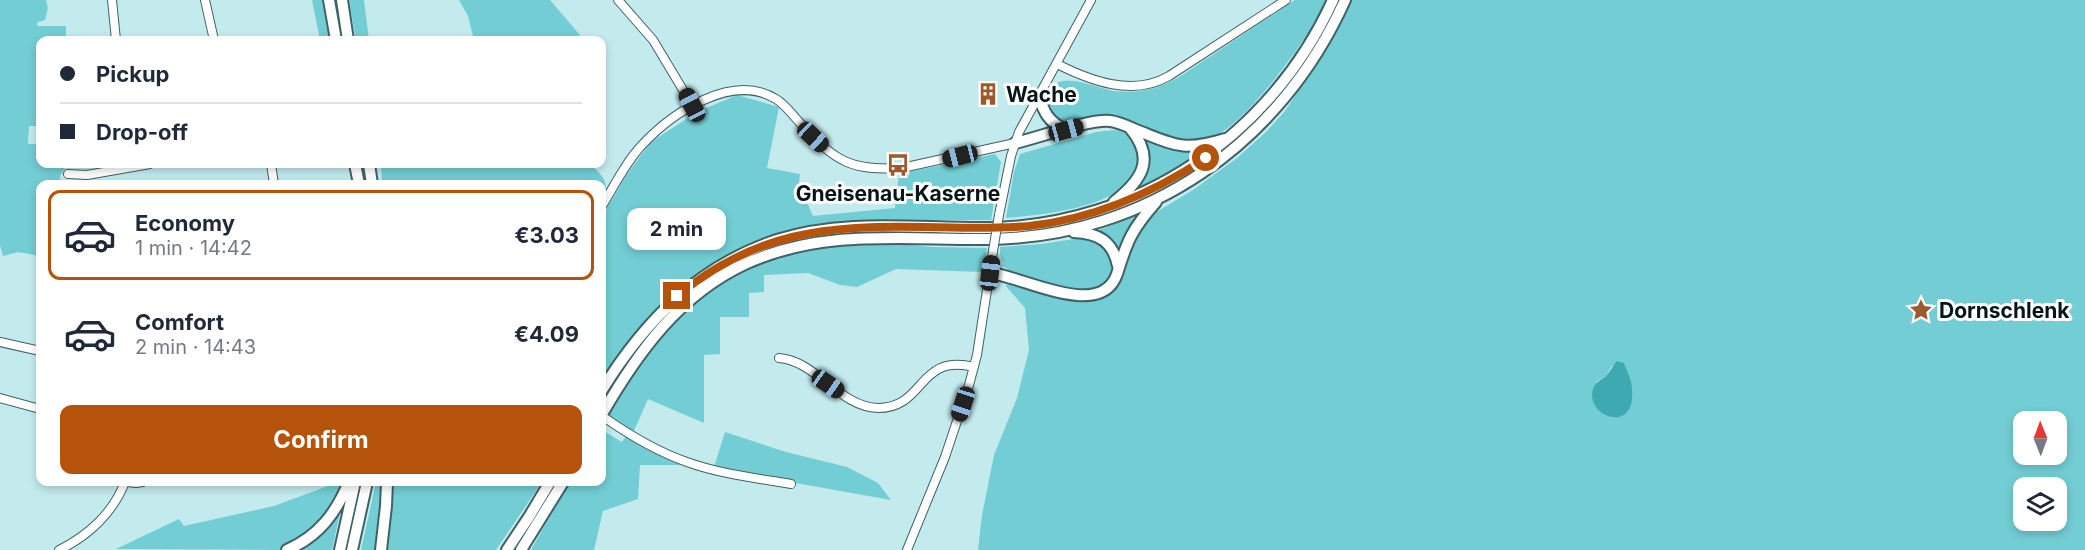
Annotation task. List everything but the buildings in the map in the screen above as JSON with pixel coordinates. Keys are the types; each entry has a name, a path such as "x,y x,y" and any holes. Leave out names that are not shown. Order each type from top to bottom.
{"highway":[{"path":"329,0 335,36"},
{"path":"342,0 347,36"},
{"path":"606,407 616,378 650,324 683,291 699,279 732,259 771,242 802,233 846,228 989,228 1031,225 1076,217 1105,208 1139,195 1173,178 1206,158 1259,111 1312,42 1333,0"},
{"path":"1062,232 1111,218 1161,198 1220,161 1266,120 1309,67 1345,0"},
{"path":"1038,94 1047,117 1055,125 1066,130"},
{"path":"1015,143 1108,120 1118,122 1166,143 1180,146 1203,145 1231,137"},
{"path":"1105,208 1129,190 1137,181 1142,169 1144,157 1142,146 1130,128"},
{"path":"990,273 1086,297 1095,295 1107,288 1115,278 1131,233 1161,198"},
{"path":"606,387 669,318 693,297 731,272 780,251 813,243 843,239 1002,239 1062,232 1089,233 1103,239 1112,249 1118,268"},
{"path":"287,550 306,540 324,525 340,503 347,486"},
{"path":"340,550 354,486"},
{"path":"352,550 367,486"},
{"path":"381,550 387,486"},
{"path":"507,550 548,486"},
{"path":"521,550 561,486"}],"street":[{"path":"112,0 116,36"},
{"path":"205,0 213,36"},
{"path":"618,0 652,40 692,105"},
{"path":"907,550 956,424 974,367 999,215 1015,143 1038,94 1092,0"},
{"path":"1057,63 1075,73 1107,83 1131,86 1153,83 1188,64 1286,0"},
{"path":"606,200 642,145 692,105 719,94 734,91 748,91 769,96 781,104 836,157 850,165 886,169 920,165 1015,143"},
{"path":"68,174 87,175 118,168"},
{"path":"0,342 36,350"},
{"path":"779,358 799,364 860,404 876,408 891,406 907,399 932,373 943,366 958,363 974,367"},
{"path":"0,398 36,408"},
{"path":"606,418 637,439 689,463 791,484"},
{"path":"59,550 82,537 95,526 113,505 124,486"}],"shaded area":[{"path":"0,0 46,0 48,8 45,20 38,22 37,26 66,26 66,36 36,36 36,126 29,126 28,144 36,144 36,168 65,168 60,176 60,180 36,180 36,255 18,252 3,256 0,245"},
{"path":"312,0 322,0 328,36 319,36"},
{"path":"349,0 364,0 368,36 355,36"},
{"path":"459,0 550,0 580,35 473,36 468,16"},
{"path":"1295,0 1327,0 1308,34 1262,95 1229,127 1215,136 1193,142 1170,141 1117,117 1100,116 1068,121 1054,118 1046,104 1049,92 1054,85 1063,81 1073,81 1122,92 1146,90 1164,85"},
{"path":"1350,0 2085,0 2085,550 978,550 982,515 994,455 1017,398 1029,350 1025,308 1005,285 1015,284 1083,301 1096,299 1108,292 1128,246 1148,217 1193,190 1237,158 1285,111 1335,34","holes":["1624,363 1626,371 1613,418 1599,410 1596,382 1606,376 1612,366"]},
{"path":"737,95 779,107 767,168 800,174 799,184 813,216 895,208 899,174 995,154 1001,162 991,220 823,223 782,232 750,243 720,259 692,278 666,301 642,326 606,375 606,210 627,174 651,142 697,112"},
{"path":"1115,130 1129,136 1137,150 1137,169 1127,184 1111,195 1090,204 1044,214 1006,218 1014,172 1020,154 1096,132"},
{"path":"1141,137 1175,149 1200,149 1203,153 1141,190 1139,184"},
{"path":"381,168 594,168 604,180 382,180"},
{"path":"1138,216 1118,249 1096,231"},
{"path":"1086,237 1105,245 1113,265 1108,280 1096,290 1061,288 1032,280 1002,265 1004,264 1000,255 1000,247 1042,244"},
{"path":"878,242 932,247 987,248 985,266 982,272 896,269 857,287 840,285 808,273 764,275 764,292 749,293 749,317 720,317 720,354 704,355 704,423 648,399 633,433 606,416 643,359 670,323 717,286 749,268 800,249"},
{"path":"1617,361 1624,363 1630,379 1631,404 1626,413 1619,417 1611,417 1596,407 1593,389"},
{"path":"606,432 622,442 626,436 681,461 680,465 640,465 638,499 603,511 594,550 531,550 567,486 606,486"},
{"path":"725,432 786,452 847,467 878,483 891,500 714,467"},
{"path":"328,486 340,486 343,489 323,521 295,543 280,550 116,549 179,519 184,526 274,506"},
{"path":"375,486 383,486 376,550 361,550"},
{"path":"391,486 539,486 496,550 383,550"},
{"path":"340,513 332,550 294,550"}],"place":[{"name":"Wache","path":"988,94"},
{"name":"Gneisenau-Kaserne","path":"898,165"},
{"name":"Dornschlenk","path":"1921,310"}],"route":[{"path":"677,296 710,271 732,259 791,236 846,228 888,226 989,228 1046,223 1088,214 1139,195 1167,182 1206,158"}]}
